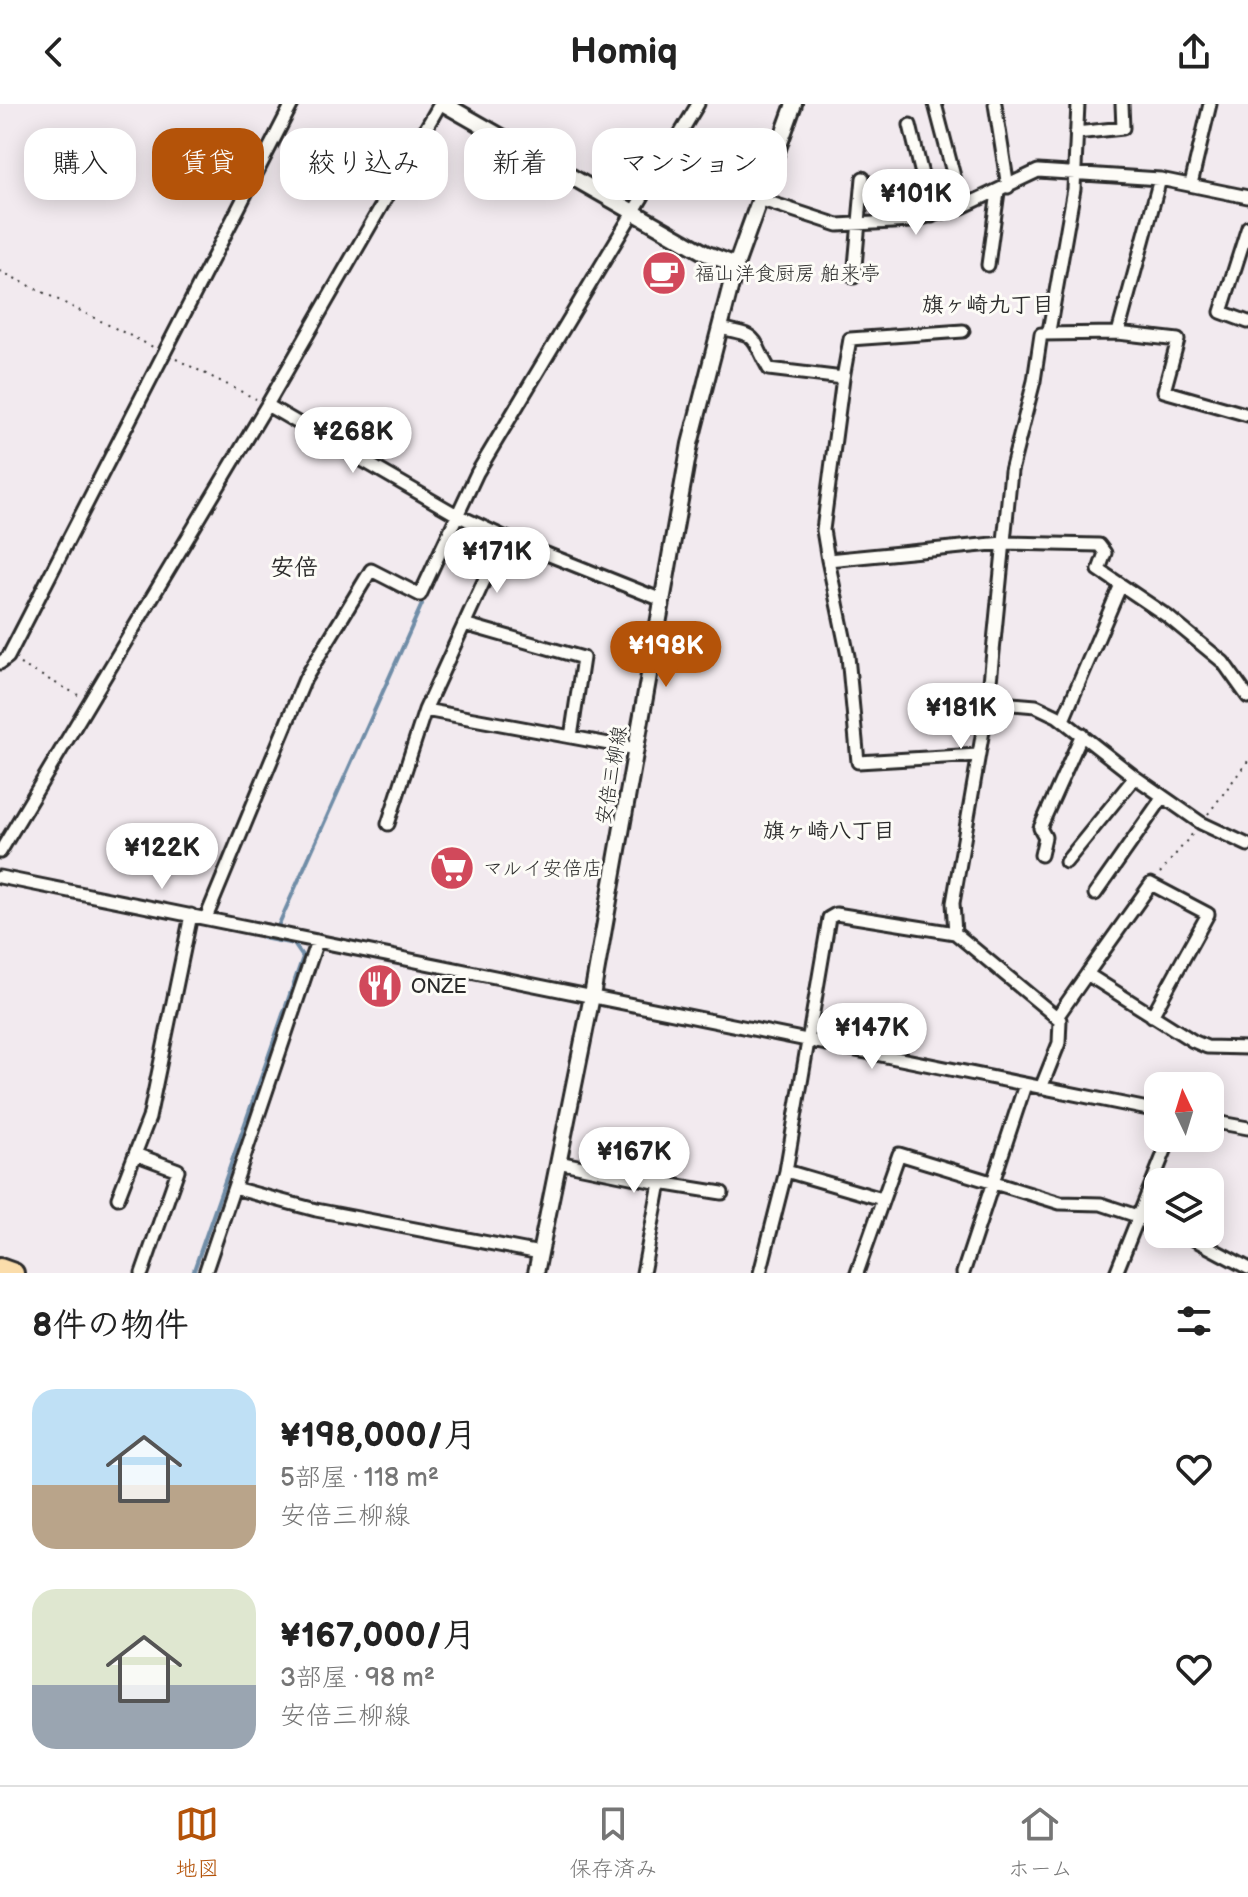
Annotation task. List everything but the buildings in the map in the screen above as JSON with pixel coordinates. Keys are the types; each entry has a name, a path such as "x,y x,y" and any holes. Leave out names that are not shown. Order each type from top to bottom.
{"main road":[{"path":"0,1268 14,1273"}],"street":[{"path":"4,660 292,104"},
{"path":"0,852 267,405 442,104 705,253 736,265"},
{"path":"206,918 305,679 371,570 420,595 477,473 698,104"},
{"name":"安倍三柳線","path":"785,128 794,104"},
{"path":"935,104 962,207"},
{"path":"988,265 1003,190 995,104"},
{"path":"1049,331 1074,189 1078,104"},
{"path":"1076,133 1123,128 1122,104"},
{"path":"1191,184 1210,104"},
{"path":"910,125 932,216"},
{"path":"762,200 838,225 859,226 932,216 962,207 1038,171 1160,179 1248,197"},
{"path":"854,277 863,178"},
{"path":"1118,333 1160,179"},
{"name":"安倍三柳線","path":"536,1273 592,996 690,444 736,265 759,200"},
{"path":"1248,227 1221,312 1248,322"},
{"path":"719,328 748,333 757,340 769,369 843,378"},
{"path":"963,331 850,339 823,530 848,656 858,762 978,755"},
{"path":"955,933 953,903 988,702 1011,471 1034,381 1041,334 1049,331 1118,333 1178,340 1164,391 1248,415"},
{"path":"267,405 457,515 662,600"},
{"path":"388,824 425,710 504,537"},
{"path":"828,560 1003,543 1099,545 1105,553 1099,570 1167,616 1223,662 1248,697"},
{"path":"1063,720 1120,587"},
{"path":"464,624 583,658 571,737"},
{"path":"988,702 1036,706 1063,720 1135,777 1201,823 1248,845"},
{"path":"425,710 636,749"},
{"path":"1041,855 1045,837 1040,828 1082,734"},
{"path":"1066,862 1135,777"},
{"path":"1095,894 1163,797"},
{"path":"0,877 1144,1108"},
{"path":"1057,1017 1151,884 1208,914 1152,1016"},
{"path":"760,1273 786,1171 829,918 836,914 955,933 1057,1017 1061,1030 1059,1043 1041,1088"},
{"path":"118,1198 149,1118 191,915"},
{"path":"205,1273 317,941"},
{"path":"1087,974 1207,1047 1248,1048"},
{"path":"963,1273 1025,1085"},
{"path":"1224,1124 1248,1128"},
{"path":"1116,1273 1164,1152"},
{"path":"135,1154 178,1170 142,1273"},
{"path":"857,1273 899,1154 1060,1203 1101,1204 1144,1218"},
{"path":"558,1162 722,1193"},
{"path":"786,1171 882,1199"},
{"path":"643,1273 660,1183"},
{"path":"234,1188 316,1210 540,1253"},
{"path":"1210,1248 1248,1268"}],"path":[{"path":"0,271 267,405"},
{"path":"4,660 90,702"}],"waterway":[{"path":"279,924 422,604"},
{"path":"193,1273 303,957 294,944 263,938"}],"place":[{"name":"福山洋食厨房 舶来亭","path":"664,273"},
{"name":"マルイ安倍店","path":"452,868"},
{"name":"ONZE","path":"380,986"}],"district":[{"name":"旗ヶ崎九丁目","path":"988,304"},
{"name":"安倍","path":"294,567"},
{"name":"旗ヶ崎八丁目","path":"829,830"}]}
